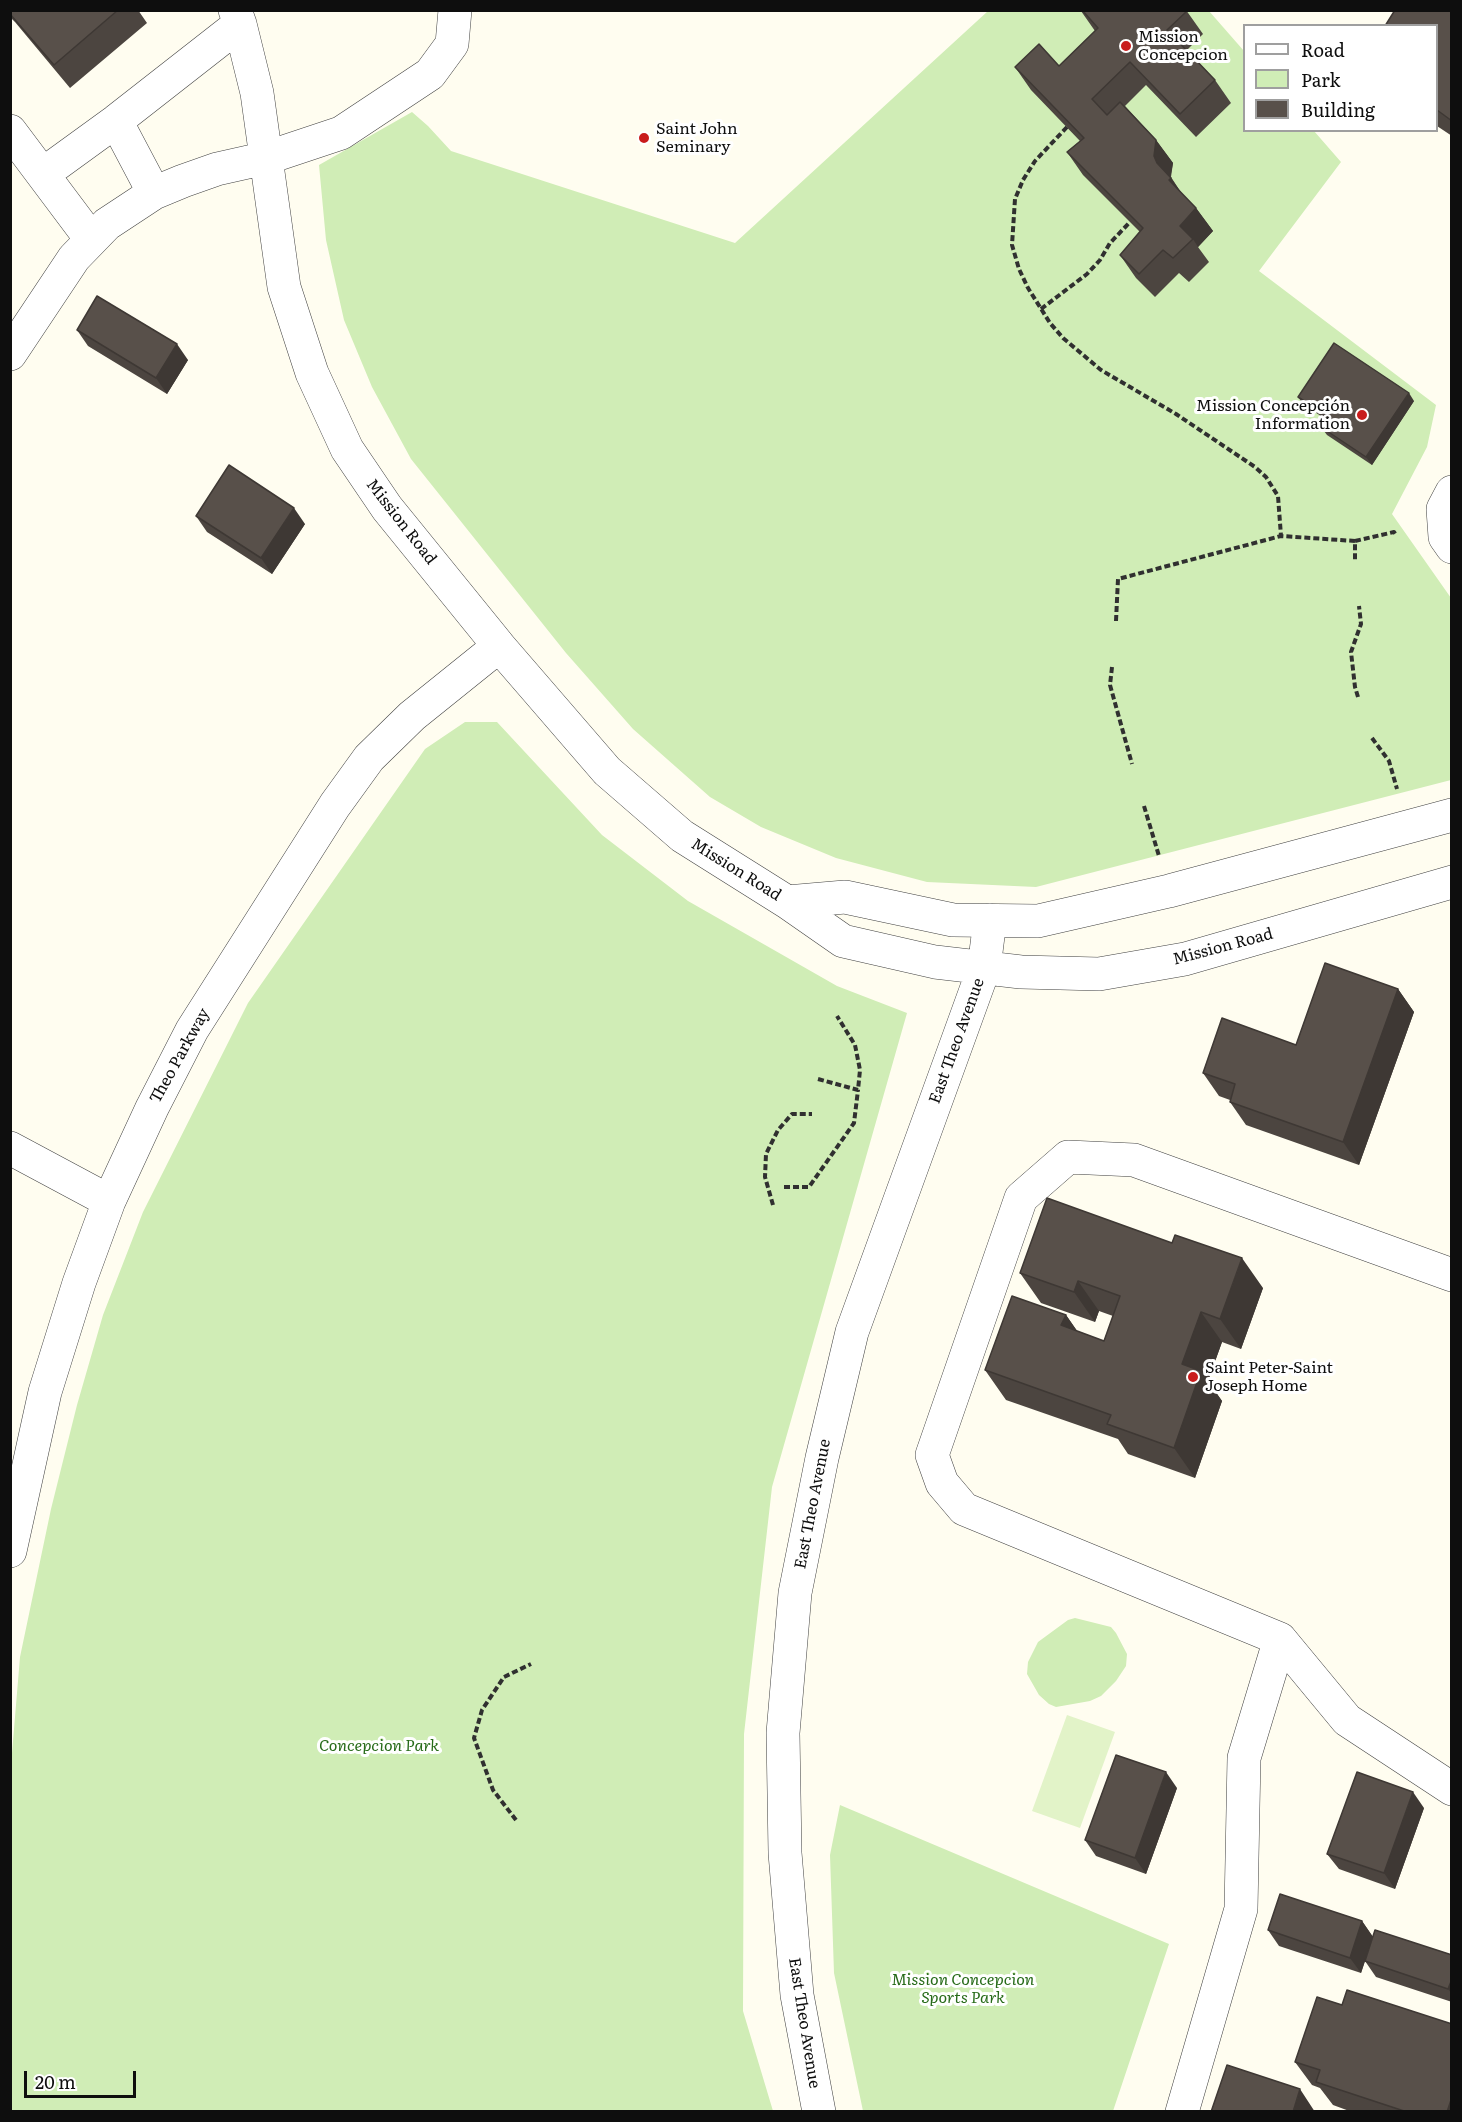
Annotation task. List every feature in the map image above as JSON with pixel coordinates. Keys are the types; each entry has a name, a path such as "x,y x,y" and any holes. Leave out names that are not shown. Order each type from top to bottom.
{"street":[{"path":"10,354 74,258 91,239 123,213 154,193 183,181 217,169 266,158 341,133 430,74 452,44 455,10"},
{"path":"43,174 116,121 238,17"},
{"name":"Mission Road","path":"238,17 257,93 284,287 312,373 347,449 387,508 499,646 607,771 682,836 787,902 843,941 935,962 1021,972 1099,974 1185,959 1452,882"},
{"path":"116,121 154,193"},
{"path":"10,131 91,239"},
{"path":"1452,492 1443,509 1445,537 1452,547"},
{"name":"Theo Parkway","path":"10,1551 45,1392 79,1283 109,1201 152,1108 192,1030 335,805 369,758 412,716 499,646"},
{"name":"Mission Road","path":"787,902 845,897 953,920 1038,921 1170,891 1452,815"},
{"name":"East Theo Avenue","path":"819,2112 797,1995 785,1853 783,1733 795,1593 822,1458 852,1332 984,968 990,920"},
{"path":"10,1148 109,1201"},
{"path":"1452,1275 1134,1160 1068,1157 1021,1198 932,1455 942,1483 964,1509 1280,1639 1347,1720 1452,1788"},
{"path":"1182,2112 1241,1909 1244,1758 1280,1639"}],"path":[{"path":"1067,127 1035,161 1023,180 1016,199 1012,245 1019,269 1041,309 1064,338 1101,370 1176,414 1255,466 1266,477 1278,496 1281,536"},
{"path":"1041,309 1087,274 1100,260 1110,243 1130,222"},
{"path":"1116,621 1118,579 1281,536 1355,541 1394,532 1397,536"},
{"path":"1355,541 1355,560"},
{"path":"1358,697 1351,652 1361,624 1359,606"},
{"path":"1112,667 1110,685 1132,764"},
{"path":"1372,738 1389,760 1397,789"},
{"path":"1144,806 1160,860"},
{"path":"784,1187 809,1186 854,1123 860,1070 855,1045 837,1016"},
{"path":"818,1079 858,1090"},
{"path":"773,1205 765,1177 766,1154 778,1130 792,1114 812,1114"},
{"path":"516,1820 493,1790 474,1738 482,1710 499,1683 504,1677 531,1664"}],"green space":[{"name":"Mission Concepcion","path":"988,11 1209,11 1243,50 1243,132 1315,132 1341,162 1259,271 1436,405 1427,447 1392,514 1451,598 1451,780 1036,887 927,882 836,858 761,827 710,797 633,729 566,653 411,459 372,387 344,320 326,240 319,165 412,112 451,151 735,243"},
{"name":"Concepcion Park","path":"465,722 497,722 602,835 688,901 837,986 907,1013 772,1487 744,1734 743,2011 773,2111 11,2111 10,1777 20,1657 51,1509 77,1405 103,1315 143,1212 248,1003 425,749"},
{"path":"1075,1618 1111,1627 1127,1654 1126,1666 1116,1681 1101,1696 1090,1701 1056,1707 1039,1695 1027,1674 1028,1662 1038,1642 1068,1620"},
{"path":"1067,1715 1115,1732 1080,1828 1032,1811"},
{"name":"Mission Concepcion Sports Park","path":"840,1805 1169,1944 1113,2111 863,2111 834,1973 830,1855"}],"building":[{"path":"10,10 118,10 54,65 10,14"},
{"path":"1082,10 1186,10 1167,30 1215,80 1180,114 1130,62 1092,99 1107,115 1120,102 1156,140 1154,156 1157,163 1171,178 1169,180 1196,208 1180,226 1193,239 1173,258 1163,250 1139,274 1120,255 1143,228 1067,152 1084,138 1015,67 1039,44 1059,66 1098,28"},
{"path":"1395,10 1452,10 1452,121 1438,111 1438,24 1386,24"},
{"path":"97,296 177,344 156,378 77,330"},
{"name":"Mission Concepción Information","path":"1334,343 1409,393 1366,457 1321,427 1329,417 1298,397"},
{"path":"229,465 294,508 261,558 196,516"},
{"path":"1325,963 1398,989 1343,1142 1230,1102 1235,1084 1203,1073 1222,1018 1296,1045"},
{"path":"1047,1198 1172,1243 1175,1235 1242,1258 1220,1319 1201,1312 1182,1364 1201,1371 1174,1448 1107,1424 1111,1415 985,1370 1012,1296 1066,1315 1061,1325 1104,1341 1120,1296 1078,1281 1074,1292 1020,1273"},
{"path":"1116,1755 1166,1772 1135,1858 1085,1840"},
{"path":"1357,1772 1413,1792 1384,1873 1327,1854"},
{"path":"1280,1894 1362,1921 1350,1958 1268,1930"},
{"path":"1375,1930 1452,1955 1452,1979 1448,1989 1365,1961"},
{"path":"1347,1990 1452,2024 1452,2100 1447,2112 1407,2112 1316,2082 1320,2070 1295,2062 1317,1997 1342,2005"},
{"path":"1227,2065 1300,2089 1293,2112 1211,2112"}],"place":[{"name":"Mission Concepcion","path":"1126,46"},
{"name":"Saint John Seminary","path":"644,138"},
{"name":"Mission Concepción Information","path":"1362,415"},
{"name":"Saint Peter-Saint Joseph Home","path":"1193,1377"}]}
